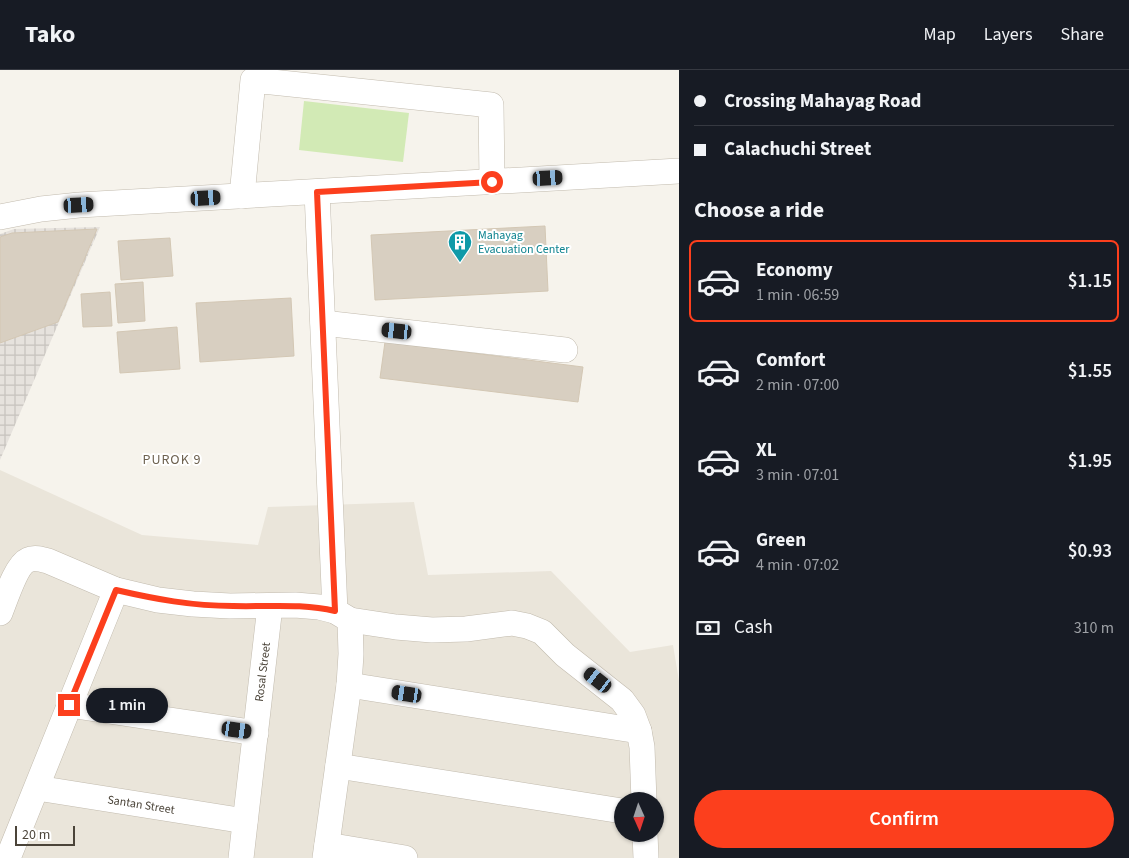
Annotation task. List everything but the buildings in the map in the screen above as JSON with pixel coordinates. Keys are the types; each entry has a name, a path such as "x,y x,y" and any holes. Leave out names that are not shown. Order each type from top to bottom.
{"street":[{"path":"242,196 253,80 491,105 492,182"},
{"path":"0,217 41,209 79,205 679,171"},
{"path":"317,192 323,323 343,615 351,654 349,685 326,852 405,858"},
{"path":"323,323 565,350"},
{"path":"0,613 22,564 29,559 38,559 48,561 116,590 158,600 230,606 320,607 343,615 396,627 432,630 466,629 512,623 527,626 542,632 565,655 622,700 633,715 640,731 644,792"},
{"path":"8,858 116,590"},
{"name":"Rosal Street","path":"241,858 270,606"},
{"path":"349,685 640,731"},
{"path":"69,705 256,733"},
{"path":"338,766 614,810"},
{"name":"Santan Street","path":"37,788 245,821"},
{"path":"645,842 646,858"}],"shaded area":[{"path":"100,227 0,460 0,234 14,229"},
{"path":"0,470 142,535 258,545 268,507 414,502 428,575 551,571 630,652 673,645 679,681 679,858 0,858"}],"green space":[{"path":"304,101 409,113 403,162 299,150"}],"place":[{"name":"Mahayag Evacuation Center","path":"460,263"}],"district":[{"name":"PUROK 9","path":"172,460"}],"route":[{"path":"69,705 116,590 158,600 193,604 230,606 295,605 320,607 335,611 317,192 492,182"}]}
